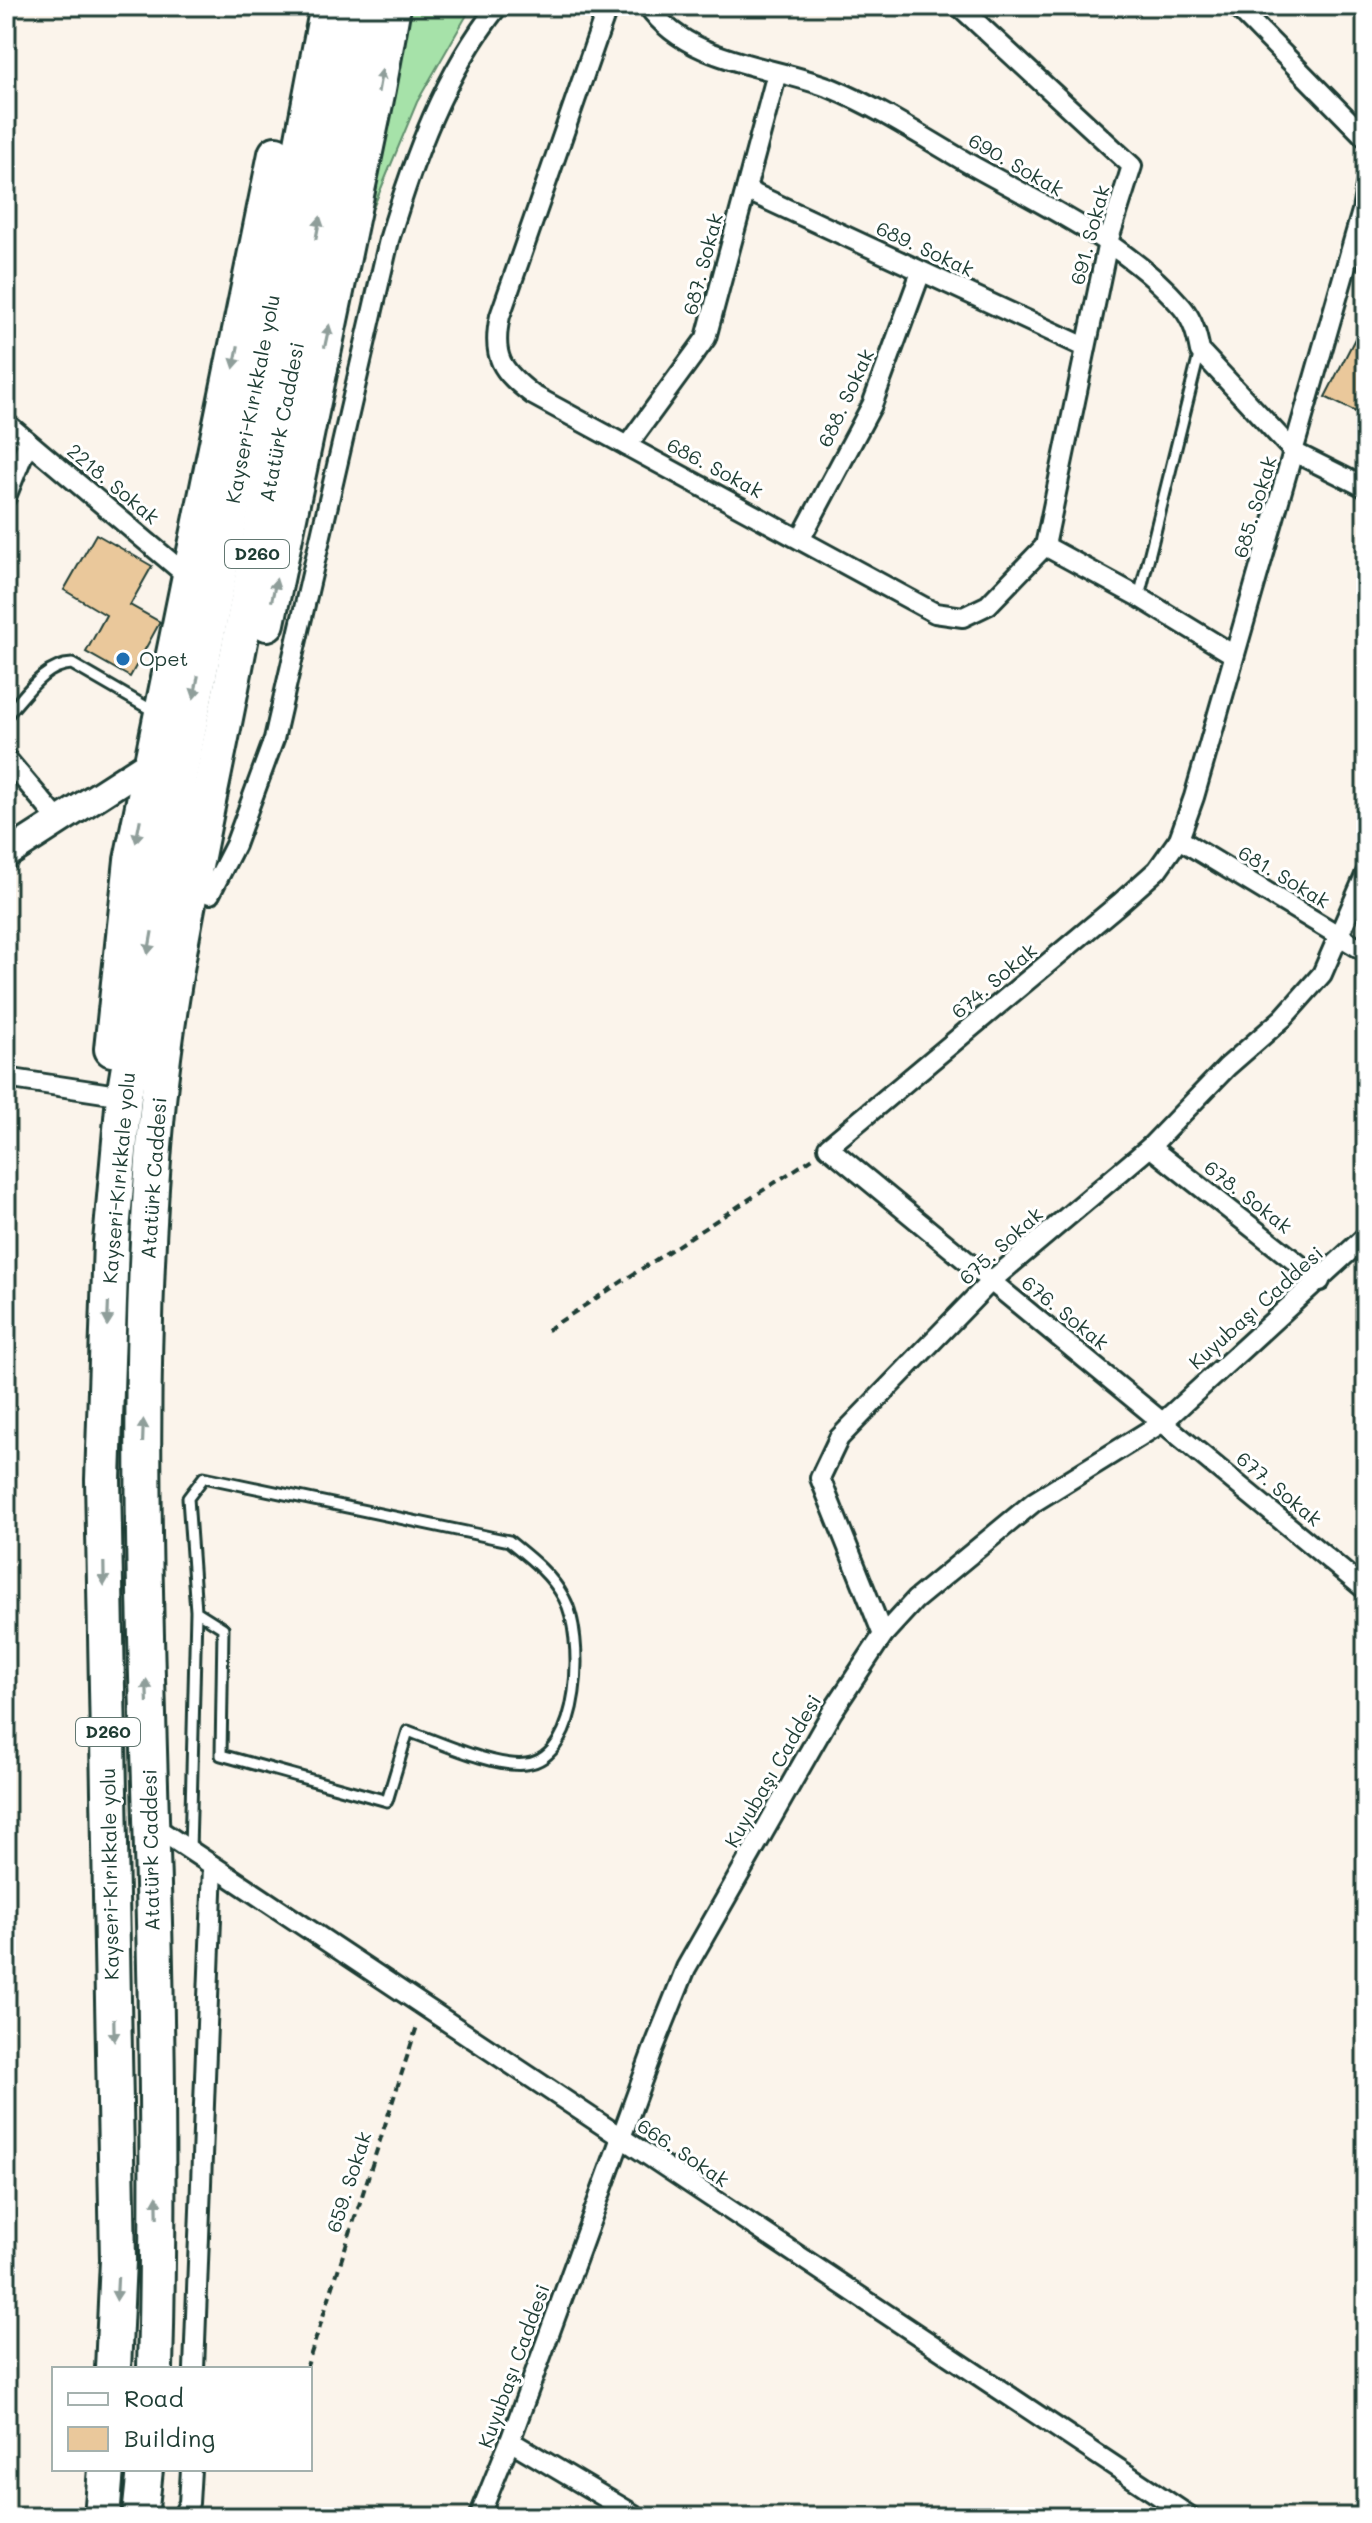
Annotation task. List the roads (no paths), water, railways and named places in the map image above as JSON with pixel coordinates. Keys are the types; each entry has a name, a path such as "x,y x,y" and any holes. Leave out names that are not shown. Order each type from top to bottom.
{"highway":[{"path":"124,1096 111,1045 132,860 306,6"},
{"name":"Kayseri-Kırıkkale yolu","path":"113,2367 118,2260 103,1480 111,1242 124,1096 170,823 328,6"},
{"name":"Atatürk Caddesi","path":"155,2367 158,2265 152,1825 142,1472 158,1103 191,883 234,675 361,6"},
{"path":"158,1103 178,1046 393,6"},
{"path":"102,2517 106,2471"},
{"path":"140,2517 145,2471"}],"street":[{"path":"210,894 235,845 274,739 389,240 407,181 452,78 498,6"},
{"name":"686. Sokak","path":"608,6 496,334 497,356 508,376 533,395 935,613 963,617 988,605 1045,546"},
{"name":"690. Sokak","path":"648,6 657,19 706,51 804,78 855,98 1108,242 1155,280 1184,309 1197,330 1200,351 1294,452"},
{"name":"691. Sokak","path":"959,6 1132,166 1108,242 1045,546"},
{"path":"1236,6 1365,138"},
{"name":"687. Sokak","path":"627,446 706,338 777,73"},
{"name":"685. Sokak","path":"1179,839 1194,797 1294,452 1362,211 1366,186"},
{"name":"689. Sokak","path":"746,190 1085,347"},
{"name":"688. Sokak","path":"801,538 872,405 921,272"},
{"name":"2218. Sokak","path":"6,423 191,579"},
{"path":"6,497 28,442"},
{"path":"1294,452 1366,488"},
{"path":"1045,546 1139,597 1234,655"},
{"path":"6,758 60,822"},
{"path":"6,855 152,761"},
{"name":"681. Sokak","path":"1179,839 1366,952"},
{"name":"674. Sokak","path":"828,1147 1120,903 1157,870 1179,839"},
{"name":"675. Sokak","path":"883,1635 820,1478 839,1438 991,1281 1150,1147 1227,1067 1293,1007 1322,974 1366,873"},
{"path":"6,1078 124,1096"},
{"name":"676. Sokak","path":"828,1147 1163,1422"},
{"name":"678. Sokak","path":"1150,1147 1320,1281"},
{"name":"Kuyubaşı Caddesi","path":"479,2517 686,1968 832,1712 883,1635 915,1600 1034,1502 1163,1422 1366,1236"},
{"name":"677. Sokak","path":"1163,1422 1366,1590"},
{"name":"666. Sokak","path":"152,1825 1191,2517"},
{"path":"194,2367 213,1866"},
{"path":"510,2441 638,2517"},
{"path":"182,2517 189,2503 191,2471"}],"lane":[{"path":"1139,597 1200,351"},
{"path":"6,716 49,669 60,664 72,664 162,716"},
{"path":"190,1851 196,1611 188,1498 204,1477 509,1541 542,1567 565,1599 575,1635 576,1686 556,1747 542,1759 527,1764 506,1764 408,1731 387,1801 221,1755 223,1628 196,1611"}],"place":[{"name":"Opet","path":"123,659"}]}
